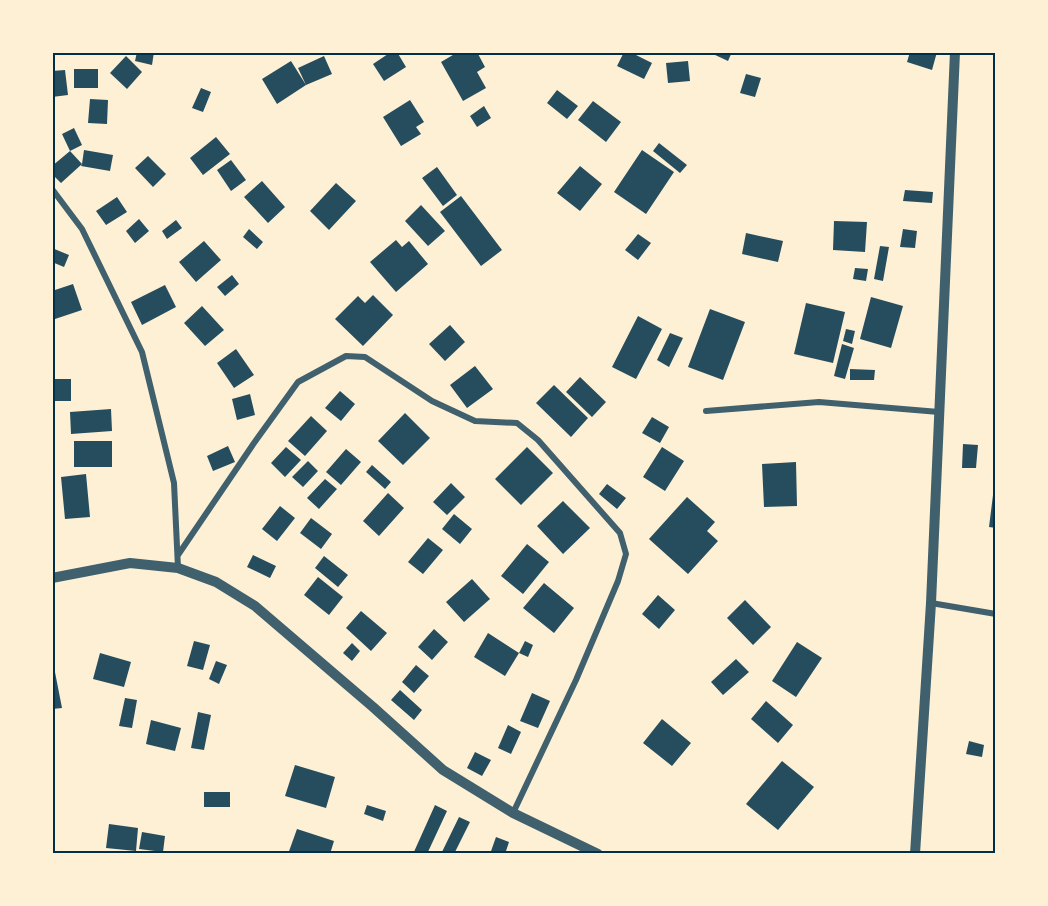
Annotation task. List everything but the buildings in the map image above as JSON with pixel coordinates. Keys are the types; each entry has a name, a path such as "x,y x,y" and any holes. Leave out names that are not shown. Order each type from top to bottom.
{"street":[{"path":"915,854 931,603 955,52"},
{"path":"52,189 82,229 142,352 174,483 177,568"},
{"path":"178,555 298,382 346,356 365,357 432,401 475,421 517,423 538,440 620,533 626,554 618,581 576,680 513,813"},
{"path":"706,411 819,402 939,412"},
{"path":"52,578 130,562 177,568 216,582 255,606 443,770 513,813 598,854"},
{"path":"931,603 996,614"}]}
